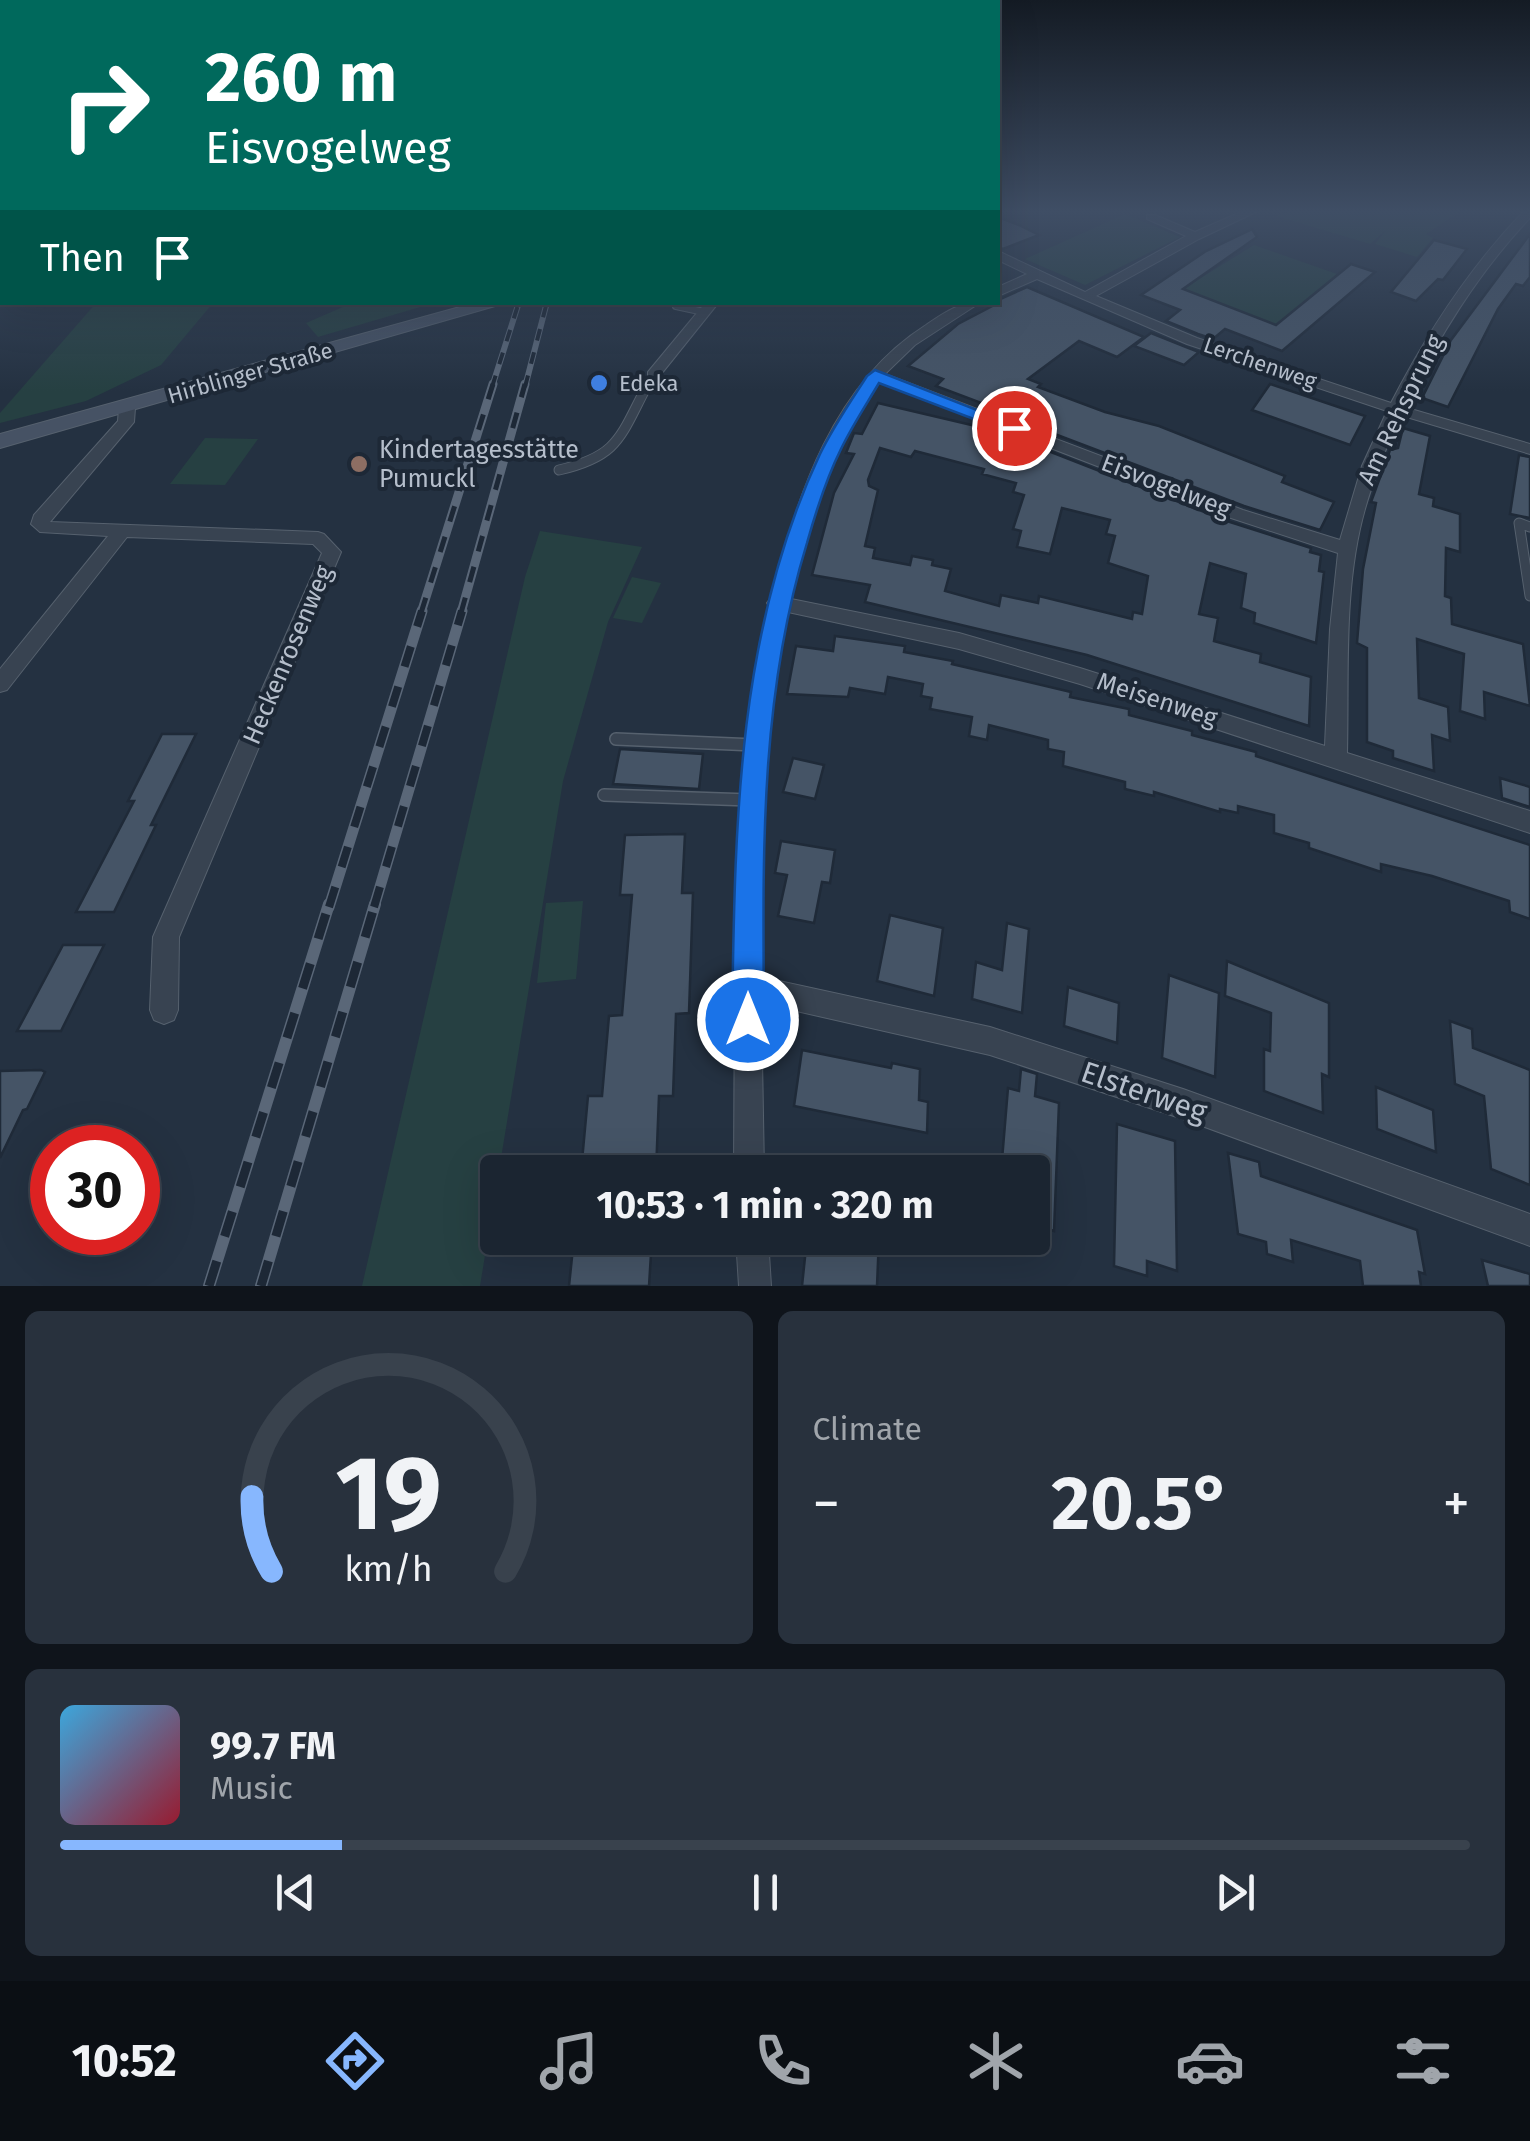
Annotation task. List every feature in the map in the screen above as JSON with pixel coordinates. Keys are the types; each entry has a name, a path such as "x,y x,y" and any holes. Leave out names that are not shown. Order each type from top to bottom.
{"street":[{"name":"Lerchenweg","path":"1028,271 1212,346 1397,410 1530,448"},
{"path":"1087,296 1132,271"},
{"name":"Am Rehsprung","path":"1336,759 1347,549 1366,473 1454,302 1480,271"},
{"path":"1000,291 1035,275"},
{"name":"Hirblinger Straße","path":"0,441 489,305"},
{"path":"749,1155 750,800 778,603 810,498 831,450 875,376 899,350 970,305"},
{"path":"653,374 709,308"},
{"name":"Eisvogelweg","path":"875,376 1237,514 1347,549"},
{"name":"Heckenrosenweg","path":"127,408 126,422 40,524 46,528 121,532 318,538 332,552 166,937 164,1010"},
{"path":"0,684 121,532"},
{"name":"Meisenweg","path":"778,603 959,641 1080,676 1530,822"},
{"name":"Elsterweg","path":"748,988 990,1040 1184,1104 1530,1230"},
{"path":"753,1255 755,1286"}],"lane":[{"path":"676,306 709,308"},
{"path":"559,470 594,462 615,446 653,374"},
{"path":"1530,527 1519,523 1530,596"},
{"path":"616,739 755,745"},
{"path":"604,795 750,800"}],"green space":[{"path":"1053,271 1113,271 1085,285"},
{"path":"1212,271 1337,274 1276,325 1183,289"},
{"path":"94,305 211,305 161,365 86,401 0,423 0,413"},
{"path":"346,305 427,305 318,337 306,323"},
{"path":"205,438 258,439 225,485 170,484"},
{"path":"540,531 642,547 608,622 563,781 502,1155 480,1155 480,1255 485,1255 480,1286 362,1286 525,577"},
{"path":"632,577 661,583 642,623 613,618"},
{"path":"583,901 576,979 537,983 546,903"}],"building":[{"path":"1176,271 1209,271 1183,289 1276,325 1342,271 1375,272 1282,351 1225,329 1213,339 1198,334 1166,321 1180,310 1141,295"},
{"path":"1408,271 1450,271 1416,301 1391,292"},
{"path":"1502,271 1530,271 1523,286 1516,284 1498,309 1448,407 1422,398 1451,340"},
{"path":"1027,287 1144,337 1117,357 1079,341 1028,379 1041,384 1038,387 1105,412 1159,426 1285,476 1282,482 1334,502 1320,530 1244,506 1023,422 1024,419 936,386 943,379 908,366 958,324 1000,305 1000,299"},
{"path":"1151,333 1199,352 1184,365 1134,346"},
{"path":"1270,384 1365,416 1350,445 1252,410"},
{"path":"878,403 997,431 1230,522 1311,548 1310,552 1321,555 1319,571 1324,572 1316,643 1254,623 1255,613 1241,608 1246,574 1210,563 1199,614 1218,618 1214,641 1261,654 1260,662 1311,677 1309,726 1087,655 865,602 870,585 812,575 834,493 854,454 846,453 854,433 862,434","holes":["880,448 911,457 915,451 984,469 982,474 1016,483 1013,492 1024,495 1013,529 1021,531 1017,547 1050,554 1062,508 1110,520 1106,534 1115,536 1108,563 1148,576 1142,614 1133,612 1132,619 1039,596 1038,603 1001,595 999,606 945,591 951,569 932,565 933,560 912,556 910,565 873,558 875,548 865,546 878,490 869,486 868,480"]},
{"path":"1403,428 1430,436 1419,494 1434,498 1433,506 1460,514 1460,552 1446,548 1445,596 1451,598 1452,624 1523,644 1530,706 1484,692 1485,719 1460,711 1464,654 1417,639 1419,698 1448,707 1450,741 1432,735 1434,771 1393,758 1393,751 1367,742 1367,648 1357,643 1363,569 1376,503 1371,502 1390,450 1398,448"},
{"path":"1519,455 1530,457 1530,518 1510,514"},
{"path":"835,636 905,646 904,652 953,661 952,664 1071,692 1070,697 1129,709 1129,715 1192,731 1192,735 1256,752 1256,756 1530,845 1530,919 1510,912 1509,901 1432,876 1381,864 1381,872 1309,848 1309,843 1274,833 1274,815 1238,806 1238,813 1220,812 1154,792 1154,796 1125,789 1125,782 1063,766 1064,752 1048,749 1048,740 989,725 987,740 969,736 972,717 930,709 932,698 921,696 923,684 888,677 885,694 850,688 848,697 787,694 796,646 833,651"},
{"path":"162,734 196,734 114,912 76,912 134,801 128,801"},
{"path":"620,749 703,754 699,789 613,784"},
{"path":"793,758 824,765 815,799 783,792"},
{"path":"1500,778 1530,787 1530,807 1502,798"},
{"path":"685,834 682,893 693,893 689,1013 676,1014 673,1096 659,1096 657,1155 583,1155 588,1096 602,1096 609,1016 622,1015 632,895 620,895 625,835"},
{"path":"781,841 835,850 830,883 822,882 814,923 778,916 787,875 775,873"},
{"path":"890,915 943,928 934,996 877,981"},
{"path":"1007,923 1029,929 1022,1013 972,999 976,962 1002,970"},
{"path":"63,945 104,945 61,1031 17,1031"},
{"path":"1227,961 1329,1003 1329,1077 1322,1074 1323,1113 1264,1091 1264,1049 1270,1051 1271,1013 1225,996"},
{"path":"1169,975 1219,993 1215,1077 1162,1058"},
{"path":"1068,987 1119,1003 1117,1043 1064,1026"},
{"path":"1450,1021 1472,1029 1473,1048 1530,1070 1530,1185 1491,1169 1484,1096 1455,1084"},
{"path":"802,1050 891,1068 892,1063 920,1069 919,1100 928,1102 927,1133 794,1106"},
{"path":"1021,1069 1037,1074 1035,1096 1059,1103 1054,1231 1050,1230 1050,1155 1002,1155 1008,1088 1019,1091"},
{"path":"0,1071 45,1072 0,1158"},
{"path":"1376,1087 1433,1110 1436,1152 1377,1129"},
{"path":"1117,1124 1175,1141 1177,1271 1147,1261 1147,1276 1114,1266"},
{"path":"1228,1153 1259,1162 1261,1176 1417,1230 1425,1274 1419,1272 1421,1286 1363,1286 1360,1261 1291,1240 1293,1262 1267,1254 1266,1242 1238,1234"},
{"path":"572,1255 651,1255 649,1286 569,1286"},
{"path":"805,1255 878,1255 877,1286 802,1286"},
{"path":"1482,1260 1530,1274 1530,1286 1488,1286"}],"railway":[{"path":"492,387 518,305"},
{"path":"525,387 546,305"},
{"path":"421,613 493,384"},
{"path":"461,613 525,384"},
{"path":"329,907 422,611"},
{"path":"374,907 462,611"},
{"path":"209,1286 329,904"},
{"path":"261,1286 375,904"}],"place":[{"name":"Edeka","path":"599,383"},
{"name":"Kindertagesstätte Pumuckl","path":"359,464"}],"route":[{"path":"748,1020 749,814 755,745 778,603 810,498 831,450 875,376 1014,428"}]}
